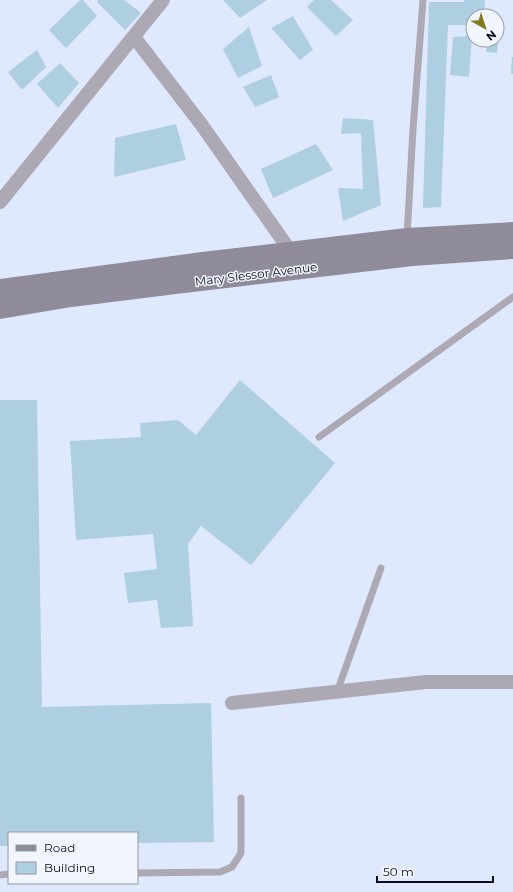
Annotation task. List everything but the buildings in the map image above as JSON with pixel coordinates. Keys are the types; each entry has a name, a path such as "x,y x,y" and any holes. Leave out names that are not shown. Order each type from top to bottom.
{"main road":[{"name":"Mary Slessor Avenue","path":"0,286 407,238 513,232"},
{"name":"Mary Slessor Avenue","path":"0,309 72,297 396,258 513,249"}],"street":[{"path":"0,202 134,37 162,0"},
{"path":"134,37 201,124 291,252"},
{"path":"232,703 426,682 513,682"}],"lane":[{"path":"407,238 413,129 423,0"},
{"path":"319,437 513,297"},
{"path":"337,692 381,568"},
{"path":"138,873 220,872 232,867 241,853 241,798"}]}
